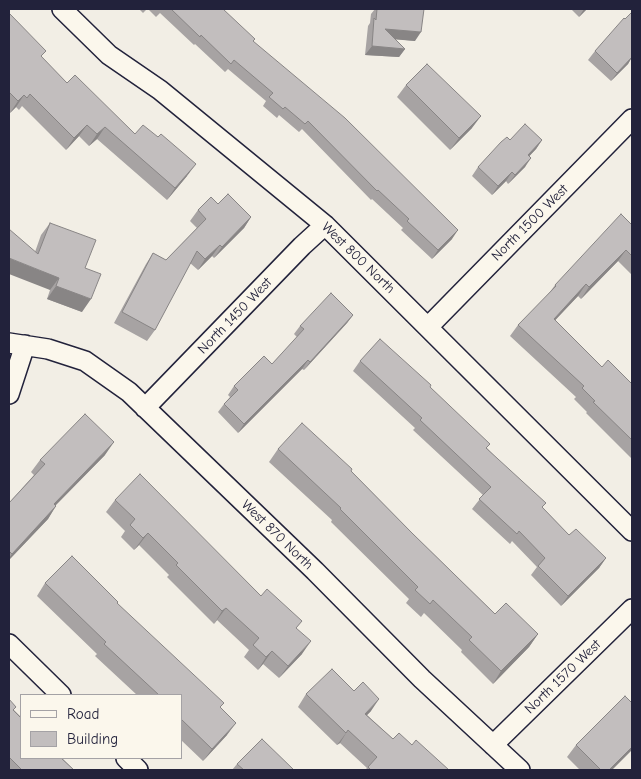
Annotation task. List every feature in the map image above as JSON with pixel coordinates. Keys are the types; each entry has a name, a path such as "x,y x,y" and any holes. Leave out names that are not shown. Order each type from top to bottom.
{"street":[{"name":"West 800 North","path":"62,9 109,55 160,90 325,226 632,531"},
{"name":"North 1500 West","path":"428,327 632,119"},
{"name":"North 1450 West","path":"146,408 302,246 325,226"},
{"name":"West 870 North","path":"17,344 48,349 85,361 129,392 315,571 422,679 520,770"},
{"path":"9,394 17,344"},
{"name":"North 1570 West","path":"493,745 632,609"},
{"path":"9,644 60,694"},
{"path":"127,759 138,770"}],"building":[{"path":"171,9 223,9 255,39 253,41 345,118 458,230 438,250 407,221 409,219 377,191 308,121 305,124 285,107 283,109 269,97 273,93 234,60 231,64"},
{"path":"377,9 424,9 421,32 385,29 405,49 372,46 374,18 376,20"},
{"path":"632,12 632,57 617,73 595,51 624,18"},
{"path":"9,13 46,51 41,56 67,83 75,75 135,134 143,125 158,137 161,134 196,164 175,188 105,127 97,134 87,125 74,138 30,94 27,98 24,95 18,101 9,92"},
{"path":"427,64 481,116 459,138 406,85"},
{"path":"525,124 542,140 528,155 531,158 515,175 512,172 498,186 478,167 501,142 507,137 510,140"},
{"path":"228,194 251,217 222,247 220,245 205,259 197,251 155,330 122,312 153,253 166,260 206,219 198,210 211,197 218,204"},
{"path":"621,214 632,225 632,256 626,250 589,287 586,284 554,319 602,367 608,360 632,384 632,440 593,402 595,401 582,388 584,386 518,325"},
{"path":"50,223 96,240 85,268 101,274 91,299 56,286 59,278 9,258 9,229 38,254"},
{"path":"331,293 353,315 310,362 308,360 244,424 224,404 238,390 234,386 264,356 272,364 304,329 300,326"},
{"path":"380,339 431,385 430,387 490,444 486,448 546,503 542,507 569,535 576,529 606,558 568,596 538,566 545,558 519,531 517,534 479,499 491,487 420,420 422,418 360,361"},
{"path":"85,414 114,442 54,504 56,506 12,554 9,551 9,503 45,464 40,460"},
{"path":"302,423 352,469 351,471 412,533 495,614 506,603 538,634 501,671 469,640 472,637 433,600 430,604 415,590 418,587 341,508 278,449"},
{"path":"140,474 261,596 267,589 302,621 296,628 311,641 288,666 272,651 266,657 253,645 259,638 226,608 222,611 176,565 178,563 148,533 143,538 130,525 135,519 115,500"},
{"path":"72,556 117,603 224,703 220,707 236,723 212,749 182,720 182,694 158,694 104,644 106,642 45,583"},
{"path":"332,669 354,691 363,682 379,699 365,714 393,739 399,733 412,745 416,740 449,770 371,770 368,767 377,757 348,730 346,733 306,694"},
{"path":"625,696 632,703 632,747 609,770 601,770 576,745"},
{"path":"9,699 16,707 13,710 20,717 20,759 62,759 74,770 22,770 9,757"},
{"path":"262,739 294,770 244,770 237,764"}]}
